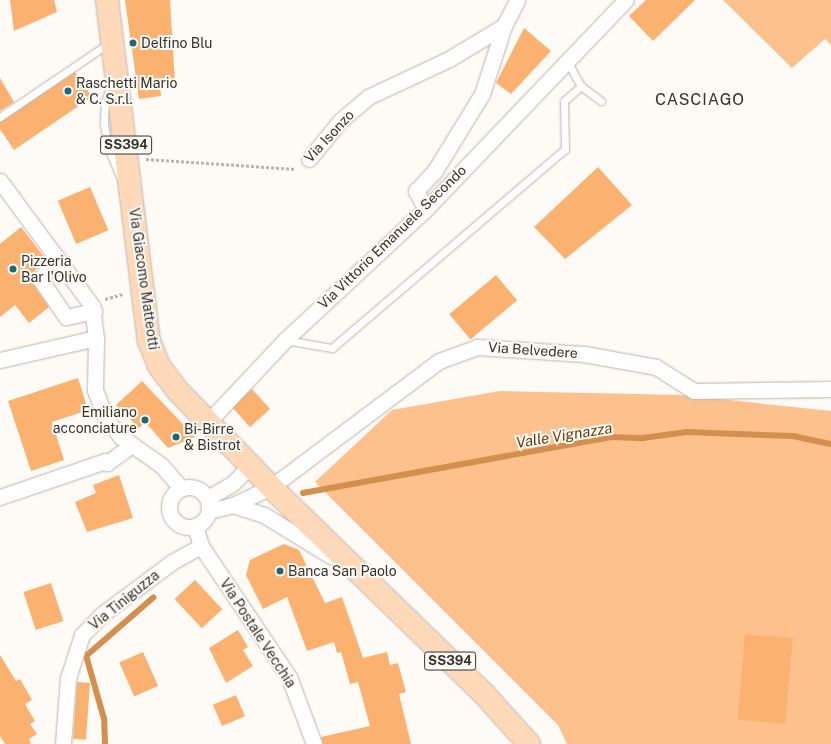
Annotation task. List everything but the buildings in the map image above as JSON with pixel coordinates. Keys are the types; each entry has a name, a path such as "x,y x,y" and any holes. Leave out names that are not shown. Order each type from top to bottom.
{"main road":[{"name":"Via Giacomo Matteotti","path":"107,0 152,352 177,390 250,466 484,694 529,744"}],"street":[{"path":"426,208 416,191 434,172 482,94 504,26 517,0"},
{"name":"Via Vittorio Emanuele Secondo","path":"208,422 285,340 426,208 566,59 626,0"},
{"name":"Via Isonzo","path":"310,159 340,120 368,97 449,59 504,26"},
{"path":"0,181 93,308 96,338 94,380 98,400 112,428 132,445 161,465 181,488 199,489 208,505"},
{"path":"57,257 40,279 66,317 93,308"},
{"path":"0,360 96,338"},
{"name":"Via Belvedere","path":"208,505 233,505 271,487 439,361 477,347 584,354 656,367 694,391 831,389"},
{"path":"0,497 105,461 107,463 132,445"},
{"path":"181,488 171,498 172,516 182,525 195,526 202,523 208,505 250,466"},
{"path":"233,505 264,515 368,580"},
{"name":"Via Postale Vecchia","path":"195,526 201,546 281,663 296,691 314,744"},
{"name":"Via Tiniguzza","path":"63,744 68,678 82,635 101,615 166,566 201,546"}],"lane":[{"path":"0,117 113,41"},
{"path":"566,59 581,86 601,101"},
{"path":"285,340 332,348 554,159 565,149 564,101 581,86"}],"path":[{"name":"Via Isonzo","path":"142,159 222,162 295,170 310,159"},
{"path":"93,308 110,297 143,290"}],"shaded area":[{"path":"723,0 831,0 831,45 825,39 792,68"},
{"path":"500,391 681,395 831,411 831,744 567,744 558,725 315,482 392,410"}],"waterway":[{"name":"Valle Vignazza","path":"303,493 611,437 643,438 687,432 793,436 831,444"},
{"path":"105,744 104,719 86,656 153,598"}],"place":[{"name":"Delfino Blu","path":"133,43"},
{"name":"Raschetti Mario & C. S.r.l.","path":"68,91"},
{"name":"Pizzeria Bar l'Olivo","path":"13,269"},
{"name":"Emiliano acconciature","path":"145,420"},
{"name":"Bi-Birre & Bistrot","path":"176,437"},
{"name":"Banca San Paolo","path":"280,571"}],"district":[{"name":"CASCIAGO","path":"700,100"}]}
